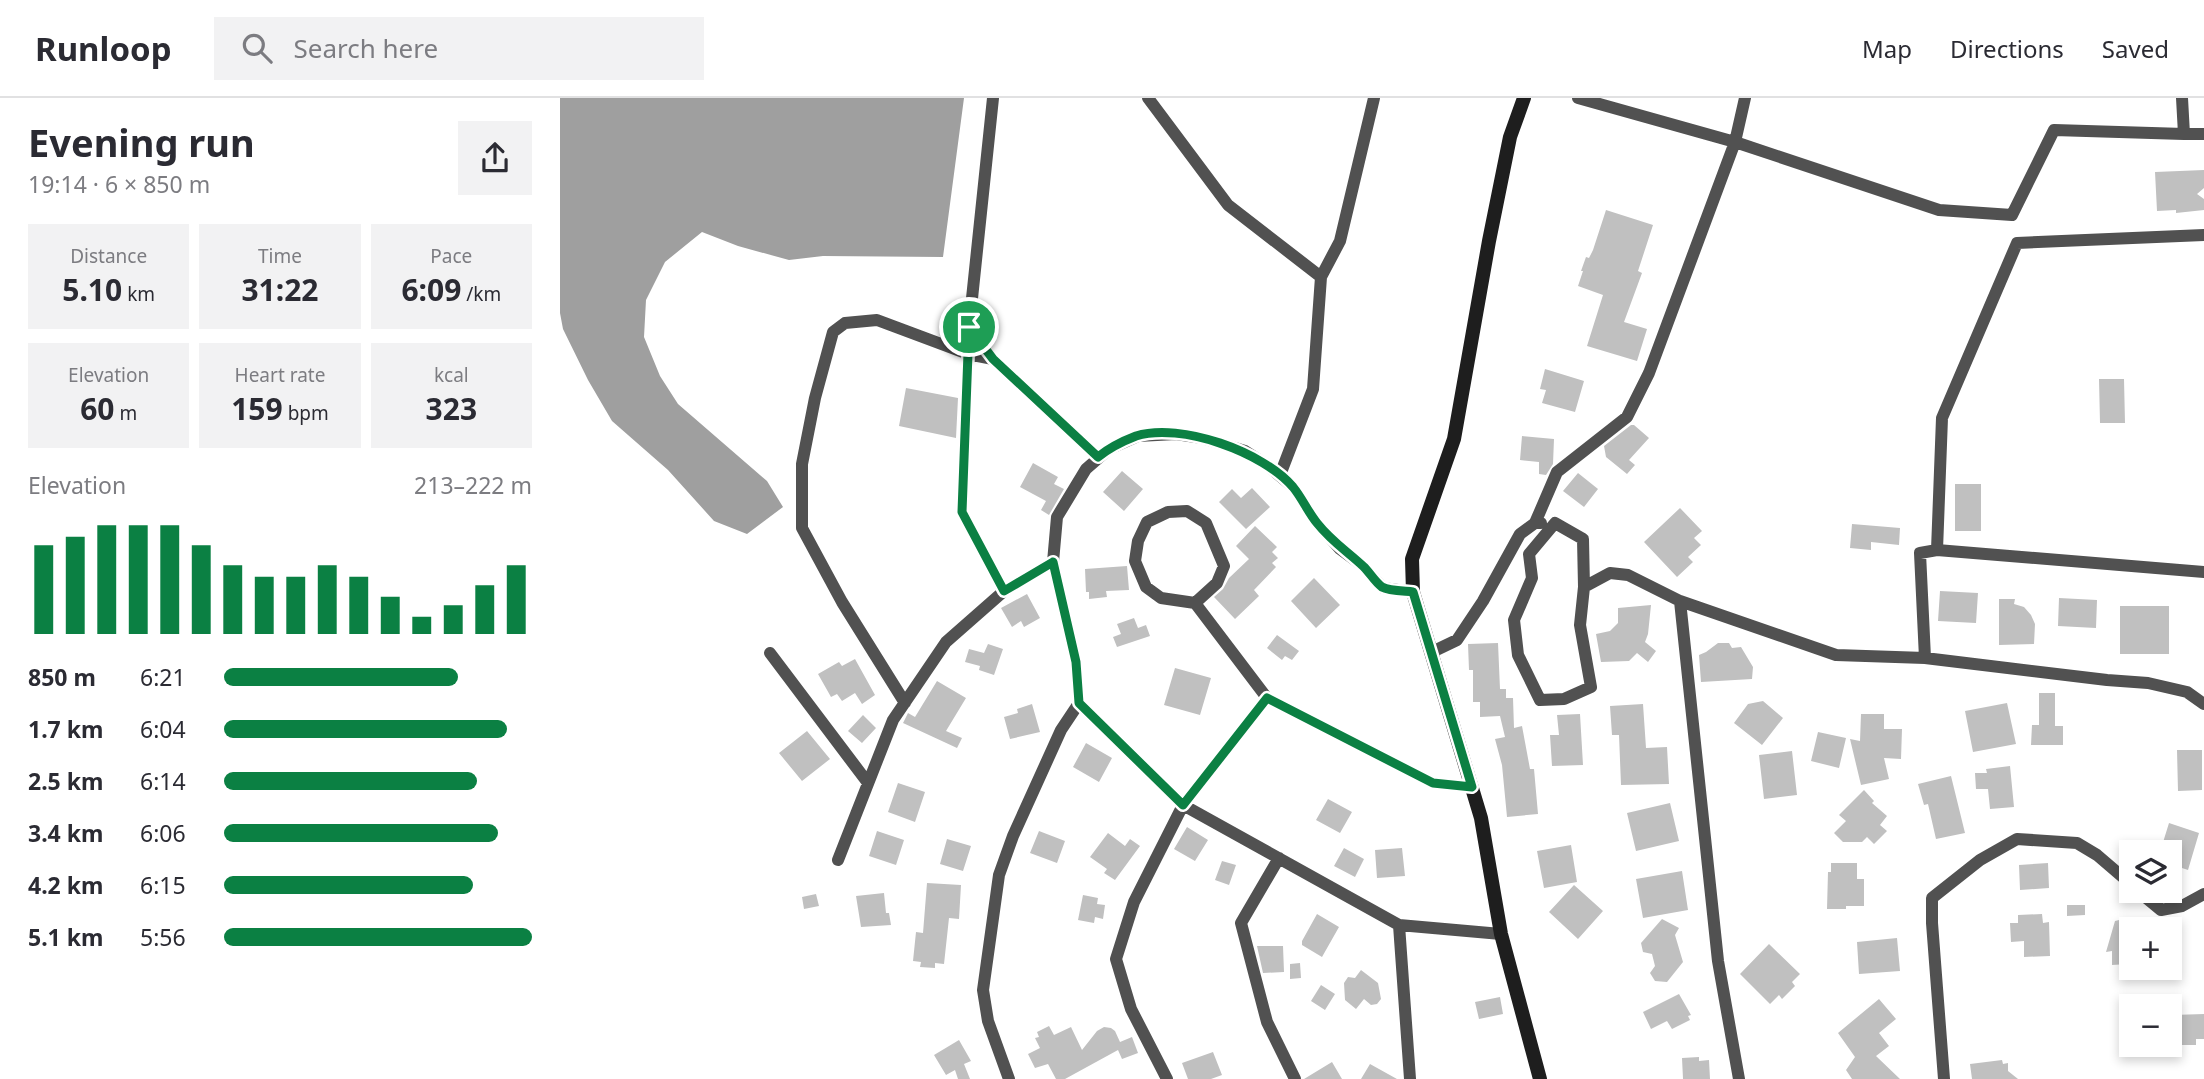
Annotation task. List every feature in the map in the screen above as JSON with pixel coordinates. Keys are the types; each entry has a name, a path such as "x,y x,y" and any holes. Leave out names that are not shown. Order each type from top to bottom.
{"street":[{"path":"993,98 969,327 962,512 1004,591"},
{"path":"1148,98 1228,205 1321,277"},
{"path":"1280,475 1313,389 1321,277 1340,241 1374,98"},
{"path":"1524,98 1510,137 1454,439 1412,559 1413,592 1481,818 1501,934 1540,1079"},
{"path":"1578,98 1735,142 1939,210 2012,215 2054,130 2204,134"},
{"path":"1432,652 1457,640 1521,534 1535,523 1557,472 1627,417 1649,373 1735,142 1745,98"},
{"path":"2182,98 2184,134"},
{"path":"1937,550 1942,418 2017,243 2204,235"},
{"path":"905,703 842,602 802,528 802,464 815,398 833,332 845,323 877,320 968,354 993,359"},
{"path":"969,327 993,359 1098,457"},
{"path":"1009,1079 988,1021 983,990 999,875 1013,836 1061,730 1079,703 1076,662 1053,562 1058,517 1087,469 1108,449 1138,436 1176,433 1245,451 1293,487 1317,523 1340,549 1363,566 1383,588 1413,592"},
{"path":"1195,603 1217,583 1224,566 1206,523 1187,511 1168,512 1147,522 1138,541 1135,561 1146,587 1161,598 1195,603 1267,698 1433,783 1472,787"},
{"path":"1535,523 1555,523 1583,538 1584,587 1580,625 1591,687 1564,698 1540,700 1518,655 1514,620 1532,578 1529,554 1555,523"},
{"path":"1925,659 1920,553 1937,550 2204,572"},
{"path":"838,860 893,720 946,642 1004,591 1053,562"},
{"path":"1584,587 1610,573 1628,575 1680,601 1836,656 1925,659 2148,683 2187,692 2204,704"},
{"path":"1680,601 1718,961 1739,1079"},
{"path":"770,653 868,783"},
{"path":"1167,1079 1131,1009 1116,959 1134,902 1183,805 1267,698"},
{"path":"1079,703 1183,805 1399,925 1501,934"},
{"path":"1944,1079 1932,898 1980,860 2018,839 2077,843 2097,855 2119,874"},
{"path":"1279,858 1241,923 1267,1022 1295,1079"},
{"path":"2153,903 2161,910 2182,906 2204,894"},
{"path":"1399,925 1410,1079"}],"shaded area":[{"path":"560,98 964,98 943,257 823,256 789,260 738,246 702,232 665,262 646,300 644,337 660,376 678,404 767,481 783,507 747,534 714,521 668,470 612,421 563,329 560,313"}],"building":[{"path":"2204,170 2204,188 2197,194 2204,199 2204,210 2176,213 2176,210 2157,211 2155,172"},
{"path":"1606,210 1653,225 1638,271 1642,273 1624,322 1647,329 1637,361 1587,346 1603,295 1578,286 1586,257 1589,258 1593,250"},
{"path":"1545,369 1584,381 1575,412 1542,403 1546,390 1540,389"},
{"path":"2099,379 2124,379 2125,423 2100,423"},
{"path":"906,388 958,398 956,438 899,426"},
{"path":"1631,425 1649,438 1629,460 1635,465 1627,474 1606,457 1604,446"},
{"path":"1522,436 1554,439 1553,464 1546,475 1539,474 1539,462 1520,460"},
{"path":"1033,463 1058,477 1054,484 1064,489 1049,515 1041,510 1046,501 1020,487"},
{"path":"1122,471 1143,489 1124,511 1103,492"},
{"path":"1578,473 1598,489 1584,507 1563,491"},
{"path":"1955,484 1981,484 1981,531 1955,531"},
{"path":"1252,488 1270,507 1246,529 1219,502 1232,489 1241,498"},
{"path":"1680,508 1702,531 1694,538 1701,545 1688,557 1693,562 1677,577 1644,542"},
{"path":"1852,524 1900,528 1899,545 1871,542 1871,550 1850,548"},
{"path":"1255,526 1277,547 1272,552 1278,558 1272,563 1276,567 1254,590 1259,596 1235,619 1214,597 1249,559 1236,546"},
{"path":"1127,566 1129,590 1106,591 1107,597 1089,599 1085,569"},
{"path":"1314,578 1340,605 1316,628 1291,601"},
{"path":"1940,591 1978,593 1976,623 1938,621"},
{"path":"1027,594 1040,618 1024,627 1021,621 1012,627 1001,608"},
{"path":"2059,598 2097,600 2096,628 2058,626"},
{"path":"1999,599 2015,599 2014,604 2024,607 2031,615 2035,624 2034,644 1999,645"},
{"path":"1651,605 1645,642 1656,651 1648,662 1637,653 1629,661 1601,662 1596,634 1610,631 1618,623 1618,608"},
{"path":"2120,606 2169,606 2169,654 2120,654"},
{"path":"1134,618 1138,628 1146,625 1150,636 1117,647 1113,637 1121,634 1117,624"},
{"path":"1277,635 1299,651 1292,660 1285,656 1282,660 1267,648"},
{"path":"1498,643 1500,689 1506,689 1506,698 1513,698 1514,728 1522,726 1530,769 1534,769 1538,814 1507,817 1502,765 1495,739 1505,737 1500,716 1480,717 1480,702 1473,702 1473,670 1469,670 1468,644"},
{"path":"1718,643 1729,643 1732,648 1741,647 1753,667 1752,679 1701,682 1699,655"},
{"path":"988,644 1003,649 994,675 979,670 980,666 965,662 969,649 984,653"},
{"path":"855,659 875,695 862,704 855,693 842,701 837,694 831,697 818,674 839,662 842,666"},
{"path":"1175,668 1211,678 1200,715 1164,705"},
{"path":"937,681 966,698 946,731 962,738 957,748 903,723 908,713 915,717"},
{"path":"2039,693 2055,693 2055,726 2063,726 2063,745 2031,745 2032,725 2039,725"},
{"path":"1763,701 1783,718 1762,745 1734,723 1748,704"},
{"path":"2007,703 2016,744 1973,752 1965,711"},
{"path":"1032,704 1040,732 1010,739 1004,717 1018,713 1017,709"},
{"path":"1643,704 1646,748 1667,747 1669,784 1621,785 1619,735 1612,735 1610,706"},
{"path":"1580,714 1583,765 1552,766 1550,735 1559,735 1557,715"},
{"path":"1861,714 1884,714 1884,729 1902,729 1901,759 1884,758 1889,779 1861,785 1850,739 1860,741"},
{"path":"863,715 876,728 862,743 848,731"},
{"path":"807,731 830,759 802,781 779,753"},
{"path":"1818,732 1846,738 1839,768 1811,761"},
{"path":"1086,743 1112,758 1099,782 1073,767"},
{"path":"2177,750 2202,750 2202,790 2178,791"},
{"path":"1792,751 1797,795 1764,799 1759,755"},
{"path":"2010,766 2014,807 1990,809 1988,789 1976,789 1975,773 1987,773 1986,769"},
{"path":"1951,776 1965,833 1936,839 1928,804 1924,805 1918,784"},
{"path":"898,783 925,792 915,822 888,812"},
{"path":"1864,790 1874,801 1872,803 1887,816 1880,825 1887,831 1874,844 1867,837 1862,842 1843,842 1834,833 1846,821 1839,815"},
{"path":"1328,799 1352,812 1340,833 1316,820"},
{"path":"1670,803 1679,841 1636,851 1627,813"},
{"path":"2169,823 2199,833 2188,870 2182,868 2182,840 2164,840"},
{"path":"1187,827 1208,840 1195,861 1174,849"},
{"path":"877,831 904,840 896,865 869,856"},
{"path":"1039,831 1065,841 1057,863 1030,853"},
{"path":"1108,833 1125,846 1130,839 1140,846 1115,880 1104,873 1107,869 1090,857"},
{"path":"947,839 971,846 963,871 940,864"},
{"path":"1571,845 1577,882 1544,888 1537,851"},
{"path":"1344,848 1364,859 1355,877 1334,866"},
{"path":"1402,848 1405,876 1377,878 1375,850"},
{"path":"1222,861 1236,865 1229,885 1215,880"},
{"path":"1831,863 1857,863 1857,879 1864,879 1864,906 1827,909 1828,872 1831,872"},
{"path":"2048,863 2049,888 2020,890 2019,865"},
{"path":"1682,871 1688,910 1643,918 1636,879"},
{"path":"927,883 961,885 959,919 949,918 944,964 935,963 935,968 920,967 921,962 913,961 916,932 923,933"},
{"path":"1574,885 1603,911 1578,939 1549,912"},
{"path":"884,893 886,913 889,913 891,925 861,927 856,896"},
{"path":"816,894 819,906 804,909 802,897"},
{"path":"1083,895 1098,898 1097,904 1105,905 1103,919 1095,917 1094,923 1078,920"},
{"path":"2067,905 2085,905 2085,915 2067,916"},
{"path":"1317,914 1339,927 1322,957 1302,945"},
{"path":"2042,914 2043,923 2049,922 2050,956 2024,957 2024,941 2011,942 2010,923 2018,923 2018,915"},
{"path":"1662,919 1679,928 1675,935 1683,962 1667,982 1655,981 1650,973 1655,966 1652,954 1643,952 1641,943"},
{"path":"2119,920 2119,965 2112,965 2112,951 2106,952 2115,921"},
{"path":"1897,938 1900,971 1859,974 1857,942"},
{"path":"1769,944 1800,974 1792,982 1795,986 1782,999 1779,995 1770,1004 1740,974"},
{"path":"1257,946 1283,946 1284,972 1263,973"},
{"path":"1300,963 1301,978 1290,979 1290,964"},
{"path":"1361,970 1378,983 1381,999 1377,1004 1371,1005 1364,999 1356,1009 1345,1000 1344,983 1348,977 1355,978"},
{"path":"1321,985 1335,994 1325,1010 1311,1001"},
{"path":"1679,994 1691,1015 1688,1016 1690,1020 1672,1029 1667,1021 1651,1029 1643,1012"},
{"path":"1500,997 1503,1014 1479,1019 1475,1002"},
{"path":"1879,999 1896,1019 1879,1033 1889,1046 1876,1056 1900,1079 1852,1079 1846,1070 1855,1057 1838,1033"},
{"path":"2204,1014 2204,1039 2196,1039 2196,1045 2182,1045 2182,1015"},
{"path":"1049,1026 1054,1035 1071,1027 1082,1050 1097,1031 1104,1027 1111,1028 1120,1042 1132,1037 1138,1053 1122,1059 1118,1050 1065,1079 1056,1079 1048,1064 1035,1068 1028,1054 1040,1048 1035,1038 1039,1037 1037,1032"},
{"path":"959,1040 971,1061 964,1064 970,1079 958,1079 955,1070 946,1075 934,1055"},
{"path":"1213,1052 1222,1075 1211,1079 1188,1079 1182,1063"},
{"path":"1699,1057 1699,1061 1709,1060 1710,1079 1683,1079 1682,1058"},
{"path":"2002,1060 2003,1064 2008,1063 2008,1071 2018,1079 1972,1079 1970,1064"},
{"path":"1332,1062 1342,1079 1304,1079"},
{"path":"1370,1064 1397,1079 1361,1079"}],"route":[{"path":"969,327 993,359 1098,457 1108,449 1138,436 1176,433 1245,451 1293,487 1317,523 1340,549 1363,566 1383,588 1413,592 1472,787 1433,783 1267,698 1183,805 1079,703 1076,662 1053,562 1004,591 962,512 969,327"}]}
